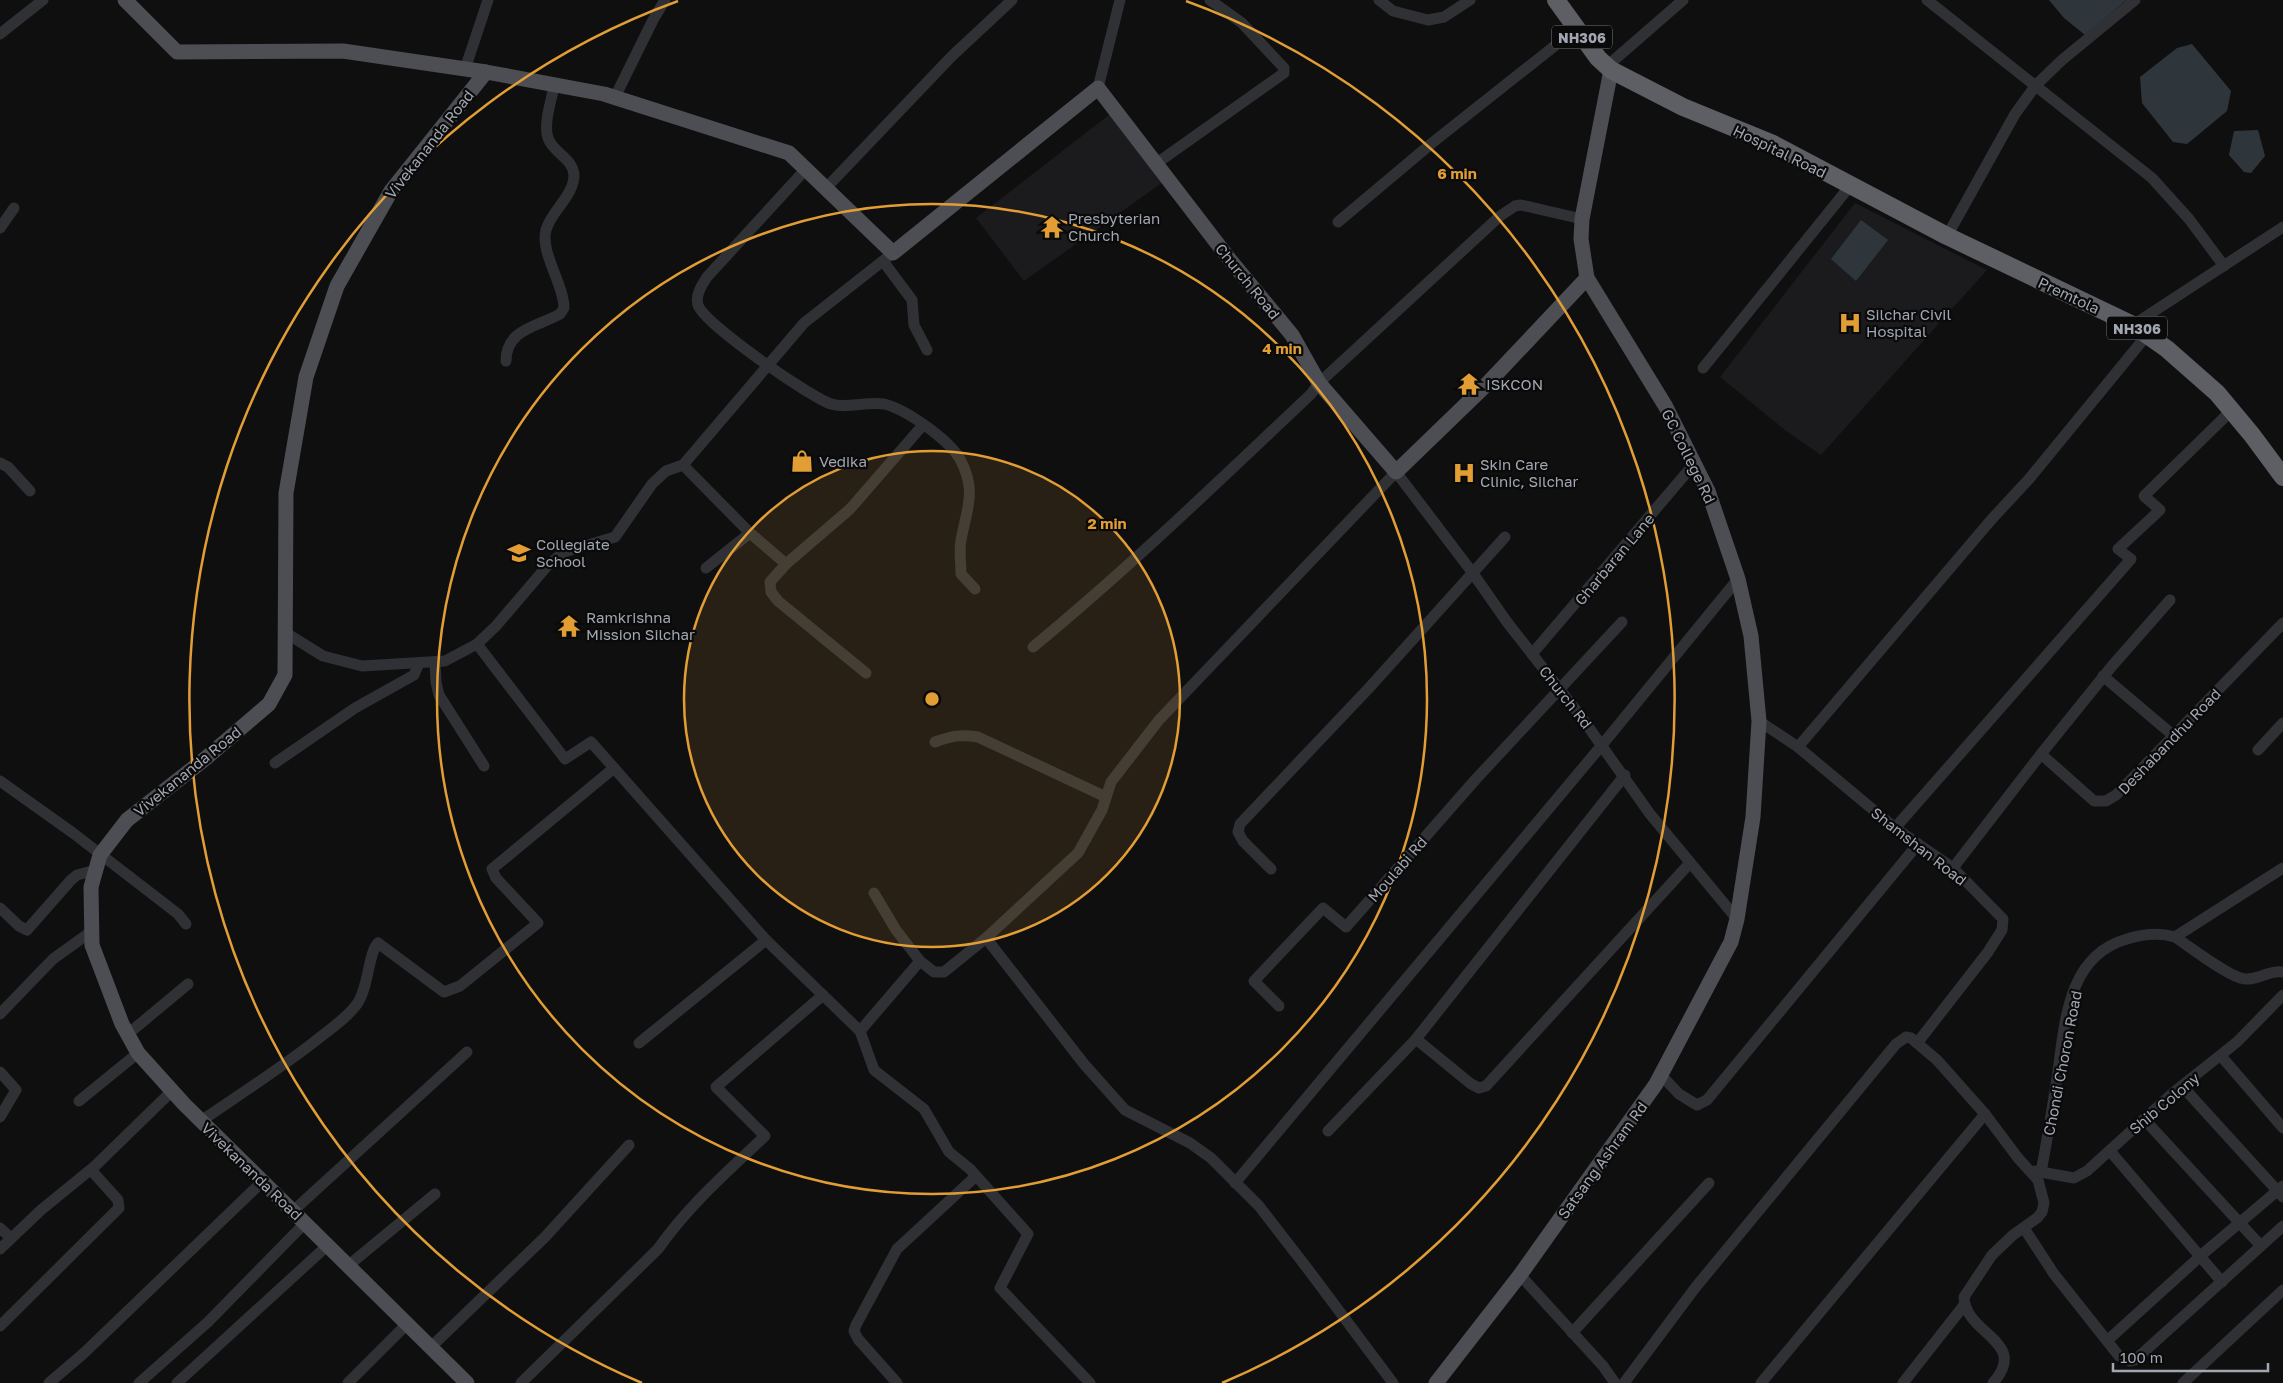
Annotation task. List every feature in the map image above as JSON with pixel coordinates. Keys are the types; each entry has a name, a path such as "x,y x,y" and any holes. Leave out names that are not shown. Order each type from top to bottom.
{"highway":[{"name":"NH306","path":"1556,0 1576,29 1609,69"},
{"name":"Hospital Road","path":"1609,69 1684,107 1771,143 1947,236"},
{"name":"Premtola","path":"1947,236 2133,325 2148,335 2217,393 2283,477"}],"main road":[{"path":"125,0 177,52 343,51 486,72 615,98 789,153 826,188 888,257 1098,88"},
{"name":"GC College Rd","path":"1609,69 1582,219 1581,239 1587,278 1661,398 1708,491 1738,579 1751,636 1760,721 1753,817 1737,919"},
{"name":"Vivekananda Road","path":"466,1383 432,1346 407,1324 201,1121 138,1053 128,1034 92,945 91,887 98,862 127,820 206,758 268,704 286,675 286,494 306,377 337,286 391,191 486,72"},
{"name":"Church Road","path":"1098,88 1230,260 1292,334 1319,383 1396,472"},
{"path":"1396,472 1486,385 1587,278"},
{"name":"Satsang Ashram Rd","path":"1436,1383 1520,1276 1661,1075 1731,942 1737,919"}],"street":[{"path":"0,34 43,0"},
{"path":"466,69 488,0"},
{"path":"615,98 653,20 665,0"},
{"path":"826,188 952,56 1012,0"},
{"path":"1098,88 1120,0"},
{"path":"1157,163 1284,73 1284,68 1242,23 1210,0"},
{"path":"1379,0 1393,11 1428,20 1444,17 1470,0"},
{"path":"1609,69 1683,0"},
{"path":"1927,0 2152,178 2189,219 2224,266"},
{"path":"1947,236 2015,114 2036,85 2062,60 2135,0"},
{"path":"1338,222 1432,143 1576,29"},
{"path":"506,361 506,349 511,341 524,330 560,314 564,308 545,242 546,230 573,184 574,174 571,164 553,147 548,138 547,129 554,85"},
{"path":"806,170 707,277 697,298 698,306 716,327 805,390 832,404 884,404 908,414 939,436 959,458 970,488 968,512 960,542 961,574 975,589"},
{"path":"1703,368 1850,186"},
{"path":"1033,647 1094,596 1192,507 1312,394 1319,383 1509,209 1521,205 1582,219"},
{"path":"0,228 14,208"},
{"path":"2133,325 2224,266 2281,232"},
{"path":"286,633 323,656 362,666 445,661 478,644 496,626 548,565 564,552 615,537 652,484 666,471 683,465 804,323 888,257 912,300 914,325 927,350"},
{"path":"1798,747 1991,520 2029,479 2148,335"},
{"path":"1895,828 2130,559 2118,549 2160,510 2144,496 2232,410"},
{"path":"866,673 778,601 771,592 770,582 786,564 850,509 924,425"},
{"path":"0,463 8,467 30,491"},
{"name":"Gharbaran Lane","path":"1532,654 1694,464"},
{"path":"683,465 750,533 786,564"},
{"path":"874,893 896,930 920,962 934,972 944,972 986,938 1078,853 1102,810 1111,782 1159,720 1396,472"},
{"name":"Church Rd","path":"1396,472 1472,572 1507,622 1625,775 1650,814 1689,864 1737,919"},
{"path":"706,568 750,533"},
{"path":"1271,869 1243,841 1238,832 1240,824 1369,688 1505,537"},
{"path":"1235,1183 1602,745 1738,579"},
{"path":"1952,868 2103,676 2170,600"},
{"path":"1559,688 1622,622"},
{"name":"Deshabandhu Road","path":"2041,754 2088,797 2100,802 2116,795 2283,623"},
{"path":"478,644 565,759 591,742 766,940 860,1030 874,1070 918,1103 949,1152 976,1176 1028,1234 1000,1288 1090,1383"},
{"path":"435,662 439,695 484,766"},
{"path":"275,763 355,708 414,676 419,663"},
{"path":"2103,676 2174,736"},
{"name":"Moulabi Rd","path":"1279,1006 1254,981 1323,908 1346,927 1559,688"},
{"name":"Shamshan Road","path":"1760,721 1798,747 1895,828 1952,868 2003,919 2004,925 1988,952 1918,1042"},
{"path":"2258,750 2283,723"},
{"path":"935,742 957,735 978,737 1106,797"},
{"path":"201,1121 285,1065 344,1019 358,1003 366,987 374,949 378,943 444,992 460,986 538,923 496,878 492,869 614,768"},
{"path":"1328,1131 1416,1039 1625,775"},
{"path":"0,781 98,862 178,914 186,924"},
{"path":"1661,1075 1689,1102 1697,1105 1707,1100 1918,844"},
{"path":"0,908 18,926 26,930 71,880 98,862"},
{"path":"1416,1039 1471,1084 1479,1088 1486,1086 1689,864"},
{"path":"2175,937 2283,868"},
{"path":"0,1014 53,959 92,931"},
{"name":"Chondi Choron Road","path":"2041,1172 2062,1043 2074,989 2082,972 2096,953 2115,942 2139,935 2155,934 2175,937 2237,976 2250,978 2275,971 2283,972"},
{"path":"986,938 1084,1064 1125,1110 1190,1143 1211,1158 1258,1206 1393,1383"},
{"path":"639,1043 766,940"},
{"path":"860,1030 920,962"},
{"path":"128,1034 188,984"},
{"path":"521,1383 658,1249 696,1201 764,1136 716,1087 823,995"},
{"name":"Shib Colony","path":"2041,1172 2074,1178 2087,1171 2182,1086 2221,1056 2280,998"},
{"path":"1624,1383 1695,1288 1896,1044 1906,1037 1918,1042 1985,1114 2018,1158 2041,1172 2044,1202 2042,1212 2027,1232 1992,1255 1967,1290 1964,1304 1904,1383"},
{"path":"293,1211 467,1052"},
{"path":"79,1101 138,1053"},
{"path":"2221,1056 2283,1128"},
{"path":"0,1072 16,1090 0,1117"},
{"path":"2108,1340 2201,1255 2281,1191 2182,1086"},
{"path":"0,1249 41,1210 91,1170 172,1090"},
{"path":"1762,1383 1985,1114"},
{"path":"2144,1119 2261,1246"},
{"path":"432,1346 545,1237 629,1145"},
{"path":"2110,1151 2201,1255 2222,1282"},
{"path":"0,1326 119,1208 118,1200 91,1170"},
{"path":"898,1383 858,1339 854,1331 856,1325 897,1249 976,1176"},
{"path":"49,1383 83,1354 262,1181"},
{"path":"1572,1333 1709,1183"},
{"path":"349,1265 435,1194"},
{"path":"139,1383 208,1322 305,1223"},
{"path":"2027,1232 2040,1254 2120,1356 2124,1360 2134,1360 2283,1226"},
{"path":"0,1228 11,1238"},
{"path":"177,1383 328,1245"},
{"path":"1520,1276 1603,1366 1615,1383"},
{"path":"2183,1383 2282,1292"},
{"path":"1964,1304 1969,1316 1998,1343 2004,1352 2006,1360 2003,1370 1993,1383"},
{"path":"348,1383 407,1324"}],"shaded area":[{"path":"2049,0 2126,0 2085,35 2064,18"},
{"path":"2192,44 2231,91 2227,111 2187,144 2173,142 2142,103 2140,77 2177,48"},
{"path":"1119,107 1166,180 1024,281 976,218"},
{"path":"2258,130 2265,156 2251,173 2244,172 2229,155 2234,131"},
{"name":"Silchar Civil Hospital","path":"1855,203 1987,270 1821,455 1786,431 1720,377"},
{"path":"1861,220 1888,240 1856,281 1831,259"}],"place":[{"name":"Presbyterian Church","path":"1052,227"},
{"name":"Silchar Civil Hospital","path":"1850,323"},
{"name":"ISKCON","path":"1469,384"},
{"name":"Vedika","path":"802,461"},
{"name":"Skin Care Clinic, Silchar","path":"1464,473"},
{"name":"Collegiate School","path":"519,553"},
{"name":"Ramkrishna Mission Silchar","path":"569,626"}]}
